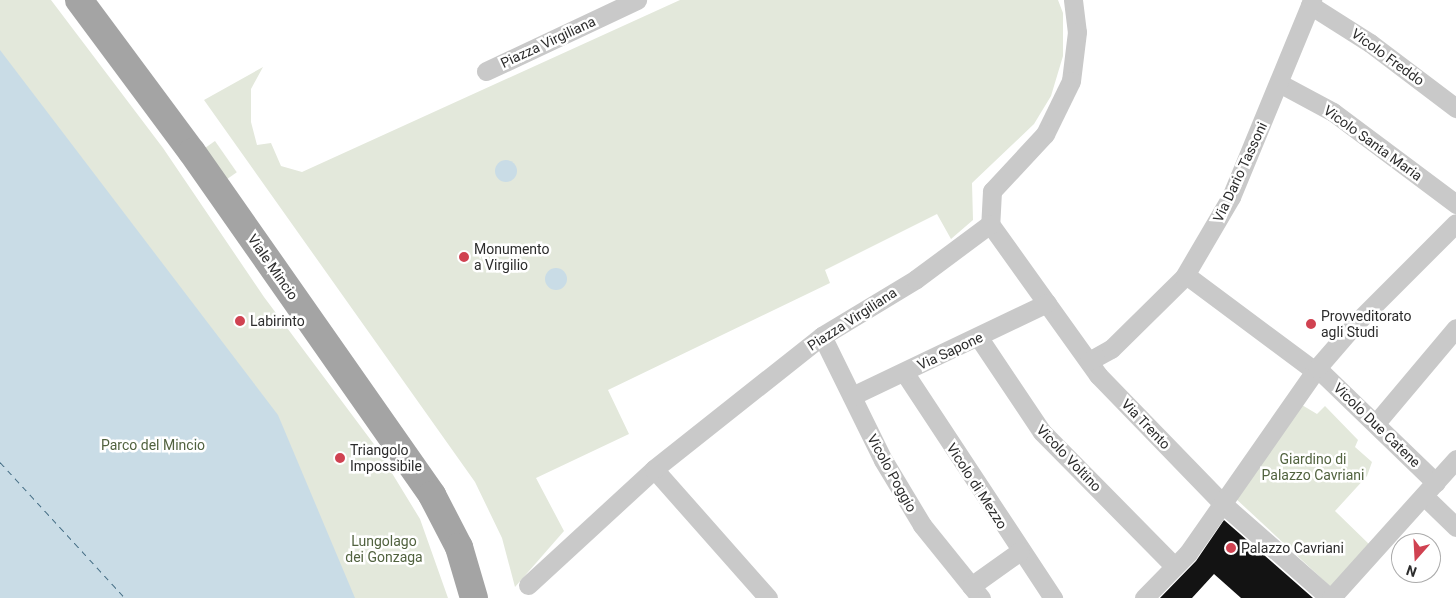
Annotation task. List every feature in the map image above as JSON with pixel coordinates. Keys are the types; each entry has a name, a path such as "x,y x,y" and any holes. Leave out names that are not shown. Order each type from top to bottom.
{"main road":[{"name":"Viale Mincio","path":"79,0 197,160 432,495 459,547 474,598"}],"street":[{"name":"Piazza Virgiliana","path":"486,70 637,0"},
{"path":"990,224 992,191 1045,134 1070,82 1077,32 1075,2"},
{"name":"Via Dario Tassoni","path":"1089,362 1110,349 1191,278 1283,85 1313,4"},
{"name":"Vicolo Freddo","path":"1313,4 1456,108"},
{"name":"Vicolo Santa Maria","path":"1283,85 1333,112 1456,204"},
{"path":"1144,598 1174,566 1224,505 1316,370 1356,323 1456,223"},
{"name":"Piazza Virgiliana","path":"528,585 654,469 822,336 916,279 990,224"},
{"name":"Via Trento","path":"990,224 1089,362 1224,505 1326,597"},
{"name":"Vicolo Due Catene","path":"1191,278 1316,370 1376,423 1431,490 1456,527"},
{"name":"Via Sapone","path":"852,396 979,338 1047,303"},
{"path":"1376,423 1456,328"},
{"name":"Vicolo Poggio","path":"822,336 883,460 922,525 975,594"},
{"name":"Vicolo Voltino","path":"979,338 1042,432 1174,566"},
{"name":"Vicolo di Mezzo","path":"904,372 1020,551 1053,598"},
{"path":"1326,597 1431,490 1456,459"},
{"path":"654,469 768,598"},
{"path":"975,594 1020,551"}],"green space":[{"name":"Parco del Mincio","path":"0,0 51,0 163,148 264,297 376,447 420,519 448,598 0,598"},
{"path":"680,0 1058,0 1063,13 1063,56 1051,96 1034,124 972,183 973,220 951,239 937,214 825,270 830,283 608,390 629,434 536,478 564,531 515,587 502,538 475,482 204,100 263,67 251,89 251,122 257,145 271,143 281,166 302,172"},
{"path":"215,141 237,172 223,182 201,151"},
{"name":"Giardino di Palazzo Cavriani","path":"1302,405 1317,414 1325,406 1358,440 1355,447 1372,462 1367,476 1335,511 1372,547 1333,589 1234,497"}],"water":[{"name":"Parco del Mincio","path":"0,50 278,415 355,598 0,598"},
{"path":"506,160 514,163 517,171 514,179 506,182 498,179 495,171 498,163"},
{"path":"556,268 564,271 567,279 564,287 556,290 548,287 545,279 548,271"}],"building":[{"name":"Palazzo Cavriani","path":"1224,520 1313,598 1241,598 1214,574 1192,598 1160,598 1196,561"}],"ferry route":[{"path":"0,462 125,598"}],"place":[{"name":"Monumento a Virgilio","path":"464,257"},
{"name":"Labirinto","path":"240,321"},
{"name":"Provveditorato agli Studi","path":"1311,324"},
{"name":"Triangolo Impossibile","path":"340,458"},
{"name":"Palazzo Cavriani","path":"1231,548"}],"park label":[{"name":"Lungolago dei Gonzaga","path":"384,550"}]}
